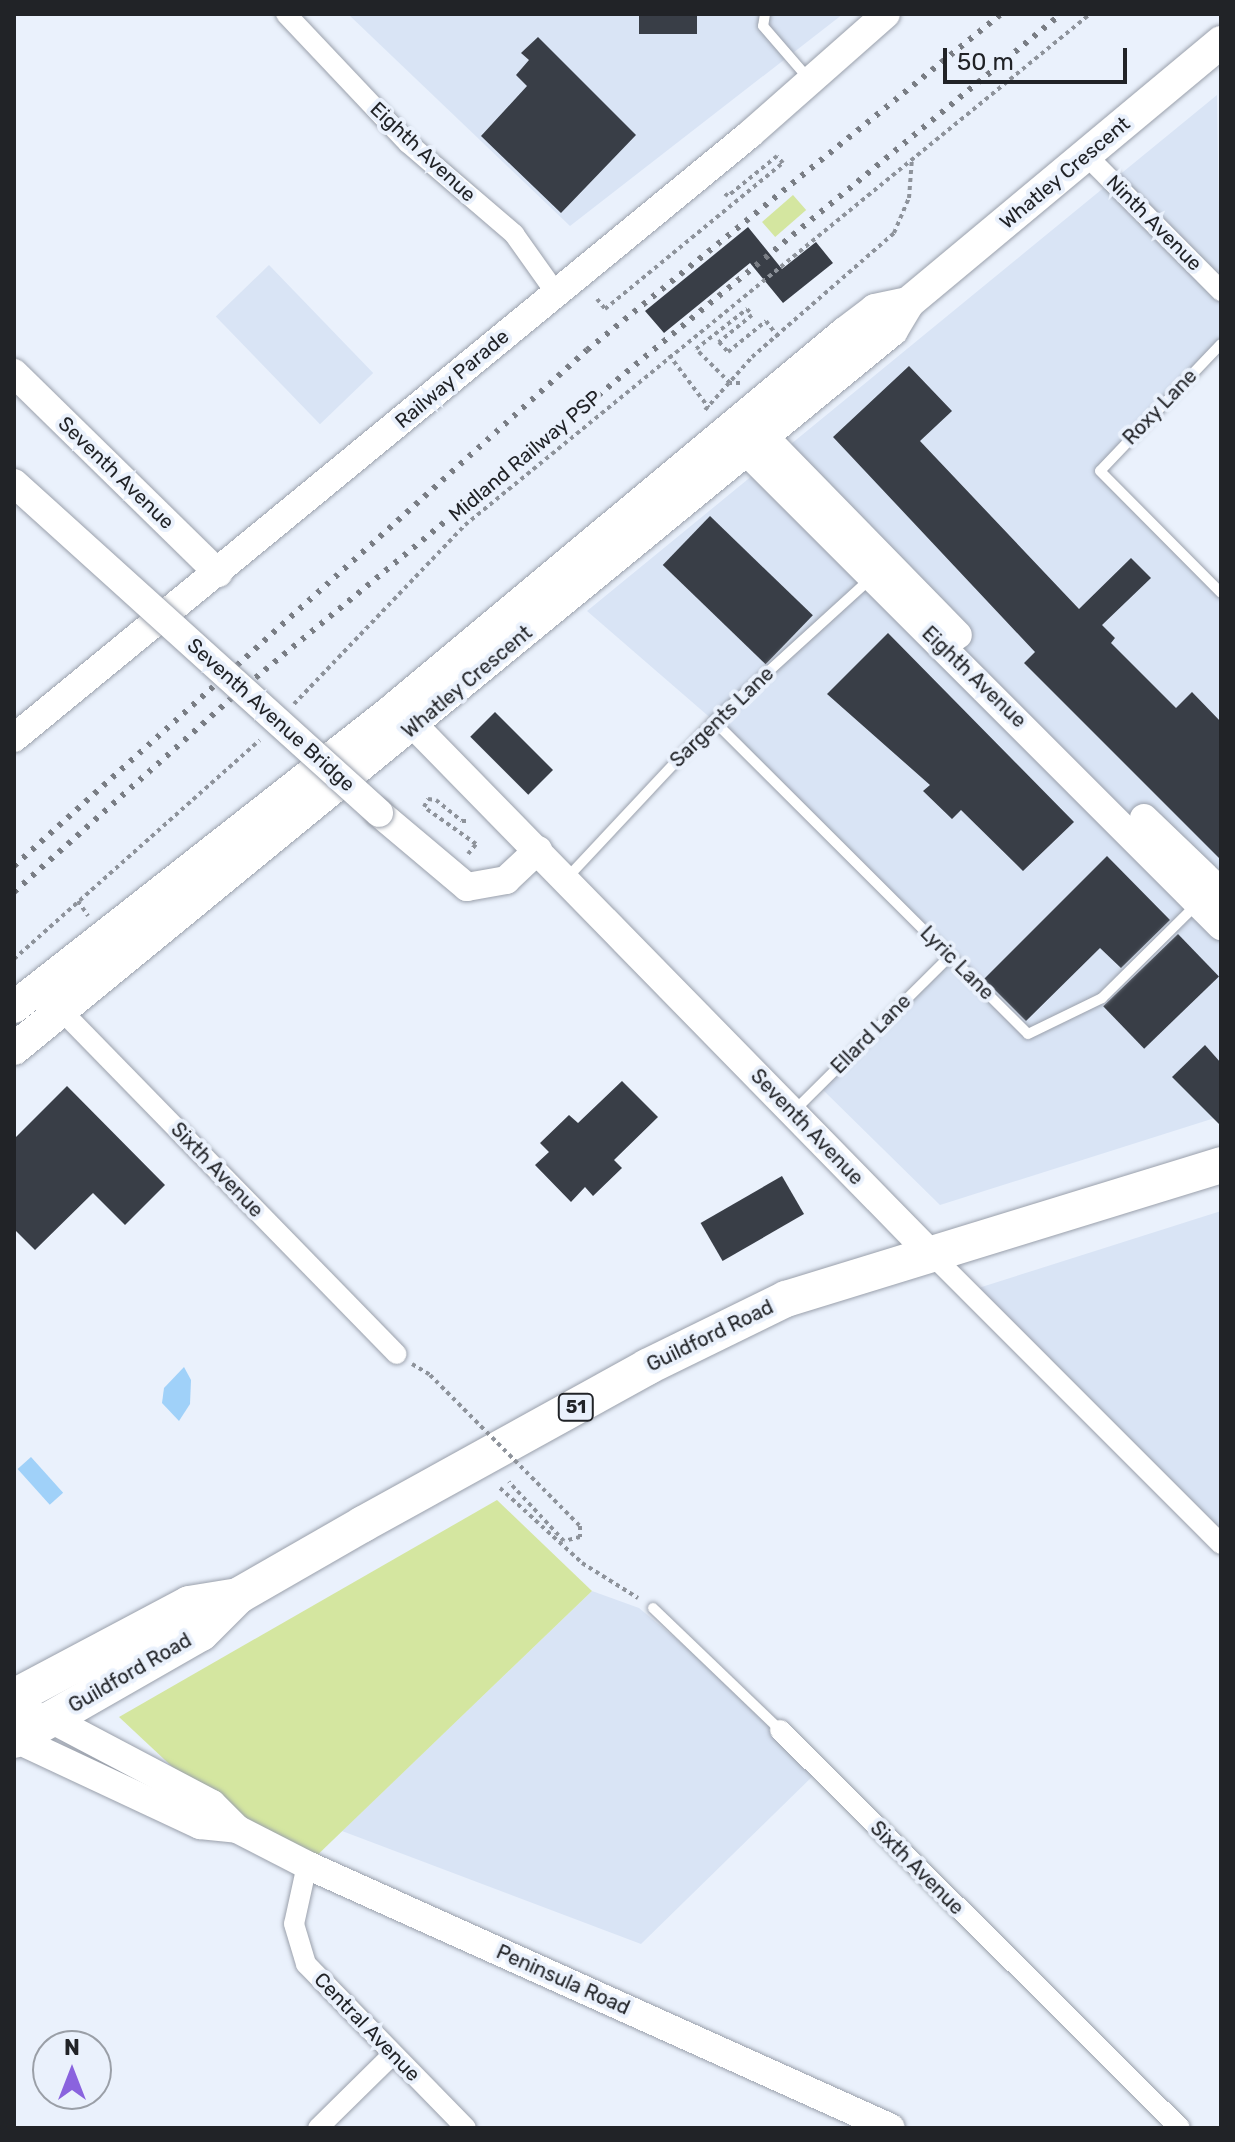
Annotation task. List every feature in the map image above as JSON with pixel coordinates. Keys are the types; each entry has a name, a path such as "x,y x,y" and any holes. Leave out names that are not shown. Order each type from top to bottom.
{"highway":[{"name":"Guildford Road","path":"15,1730 51,1719 201,1633 238,1596 647,1367 786,1299 929,1252 1221,1165"},
{"name":"Guildford Road","path":"14,1697 189,1604 238,1596"}],"main road":[{"name":"Whatley Crescent","path":"14,1049 744,433 892,330 908,303 1221,42"},
{"name":"Whatley Crescent","path":"26,997 405,716"}],"street":[{"name":"Eighth Avenue","path":"286,14 408,143 514,234 556,293"},
{"name":"Railway Parade","path":"14,738 556,293 886,14"},
{"name":"Ninth Avenue","path":"1086,155 1221,291"},
{"name":"Seventh Avenue","path":"14,373 218,573"},
{"name":"Eighth Avenue","path":"744,433 879,571 1212,894 1221,926"},
{"name":"Seventh Avenue Bridge","path":"14,483 456,881 482,889 506,880 538,850"},
{"name":"Seventh Avenue","path":"405,716 490,805 567,878 792,1113 1221,1544"},
{"name":"Sixth Avenue","path":"26,997 61,1011 396,1354"},
{"name":"Peninsula Road","path":"51,1719 212,1804 237,1829 307,1865 891,2128"},
{"name":"Peninsula Road","path":"15,1730 200,1825 237,1829"},
{"name":"Sixth Avenue","path":"780,1730 1180,2128"},
{"name":"Central Avenue","path":"307,1865 294,1924 306,1964 466,2128"},
{"path":"318,2128 393,2054"}],"lane":[{"path":"765,14 763,26 809,80"},
{"name":"Roxy Lane","path":"1221,344 1100,471 1221,593"},
{"name":"Sargents Lane","path":"567,878 714,721 879,571"},
{"name":"Lyric Lane","path":"714,721 1028,1034 1102,998 1212,894"},
{"name":"Ellard Lane","path":"792,1113 950,956"},
{"name":"Sixth Avenue","path":"653,1608 780,1730"}],"path":[{"name":"Midland Railway PSP","path":"292,707 465,525 669,355 1090,14"},
{"path":"597,299 605,309 783,163 777,156 728,196 724,193"},
{"path":"779,338 766,321 728,352 719,342 752,315 747,309 696,349 730,383 894,233 909,198 912,158"},
{"path":"669,355 744,433"},
{"path":"14,959 270,729"},
{"path":"426,856 461,856 475,852 476,844 432,815 424,807 428,799 462,821 490,805"},
{"path":"430,1375 580,1526 580,1537 564,1541 509,1482"},
{"path":"500,1488 582,1563 653,1608"}],"shaded area":[{"path":"348,14 843,14 570,226"},
{"path":"1217,95 1221,344 1100,471 1221,593 1221,1116 940,1205 823,1090 950,957 714,721 587,611"},
{"path":"269,265 373,373 320,424 216,316"},
{"path":"1221,1211 1221,1544 969,1291"},
{"path":"592,1591 639,1608 753,1703 819,1770 641,1944 342,1831"}],"green space":[{"path":"793,195 806,210 775,237 762,222"},
{"path":"497,1500 592,1591 307,1865 212,1804 119,1717"}],"water":[{"path":"184,1367 191,1380 190,1404 179,1421 162,1403 164,1388"},
{"path":"31,1457 63,1493 50,1505 18,1469"}],"building":[{"path":"639,14 697,14 697,34 639,34"},
{"path":"538,37 636,135 561,213 481,136 527,86 516,75 529,60 521,53"},
{"path":"748,227 782,269 816,242 833,263 783,303 750,263 664,333 645,311"},
{"path":"909,366 952,411 920,441 1079,609 1131,558 1151,578 1102,625 1115,638 1111,643 1176,708 1192,692 1221,722 1221,860 1024,663 1035,652 833,437"},
{"path":"710,516 813,615 766,664 663,565"},
{"path":"888,633 1074,822 1023,871 961,810 952,819 923,791 930,785 827,694"},
{"path":"495,712 553,770 528,795 470,737"},
{"path":"1107,856 1170,920 1121,968 1100,948 1026,1021 984,979"},
{"path":"1178,934 1219,976 1144,1049 1103,1006"},
{"path":"1205,1045 1221,1063 1221,1126 1172,1077"},
{"path":"622,1081 658,1117 614,1160 622,1168 593,1196 585,1187 571,1202 535,1165 549,1152 540,1143 569,1115 578,1123"},
{"path":"67,1086 165,1185 125,1225 93,1193 35,1250 14,1229 14,1139"},
{"path":"782,1176 804,1214 723,1261 701,1223"}],"railway":[{"path":"14,866 587,350 1001,14"},
{"path":"14,892 237,693 1061,14"}]}
